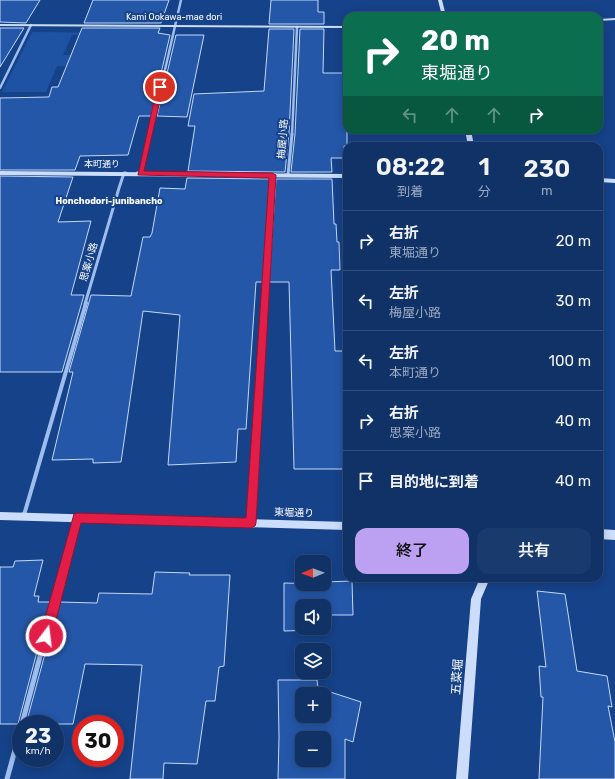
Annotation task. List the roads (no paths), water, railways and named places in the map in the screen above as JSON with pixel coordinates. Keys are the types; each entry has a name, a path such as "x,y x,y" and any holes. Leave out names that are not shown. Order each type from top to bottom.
{"street":[{"path":"140,173 181,0"},
{"path":"440,0 443,12"},
{"path":"603,20 615,19"},
{"name":"Kami Ookawa-mae dori","path":"0,25 343,27"},
{"path":"0,88 31,25"},
{"name":"梅屋小路","path":"288,175 297,27"},
{"name":"本町通り","path":"0,173 124,173"},
{"path":"124,173 343,176"},
{"name":"思案小路","path":"24,516 124,173"},
{"path":"251,523 272,175"},
{"path":"603,180 615,180"},
{"name":"東堀通り","path":"0,516 343,526"},
{"path":"24,715 78,518"},
{"path":"603,534 615,535"},
{"name":"五菜堀","path":"462,779 476,599 483,582"},
{"path":"7,779 12,761"}],"district":[{"name":"Honchodori-junibancho","path":"109,201"}]}
